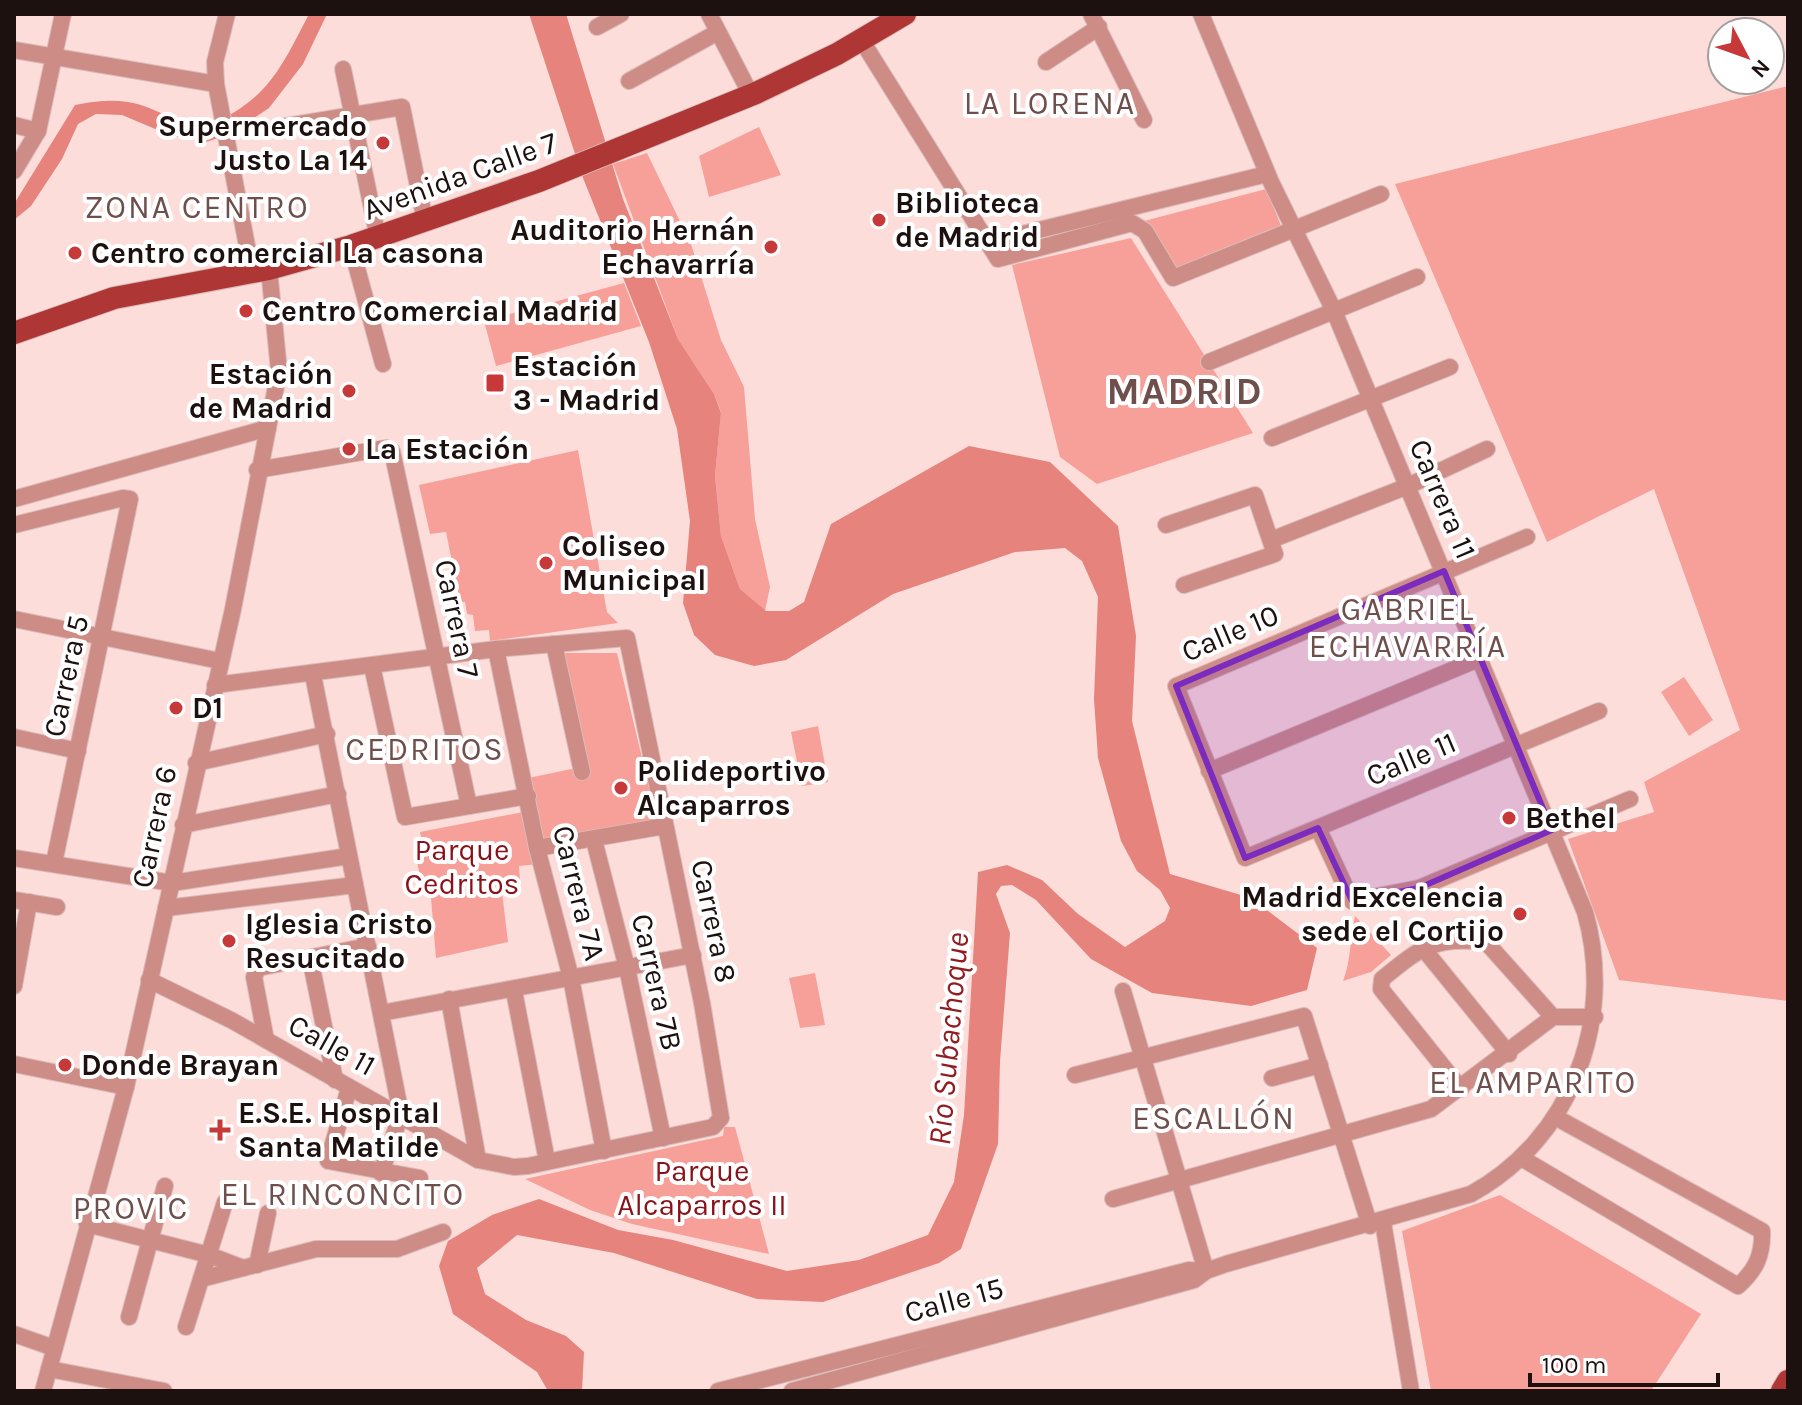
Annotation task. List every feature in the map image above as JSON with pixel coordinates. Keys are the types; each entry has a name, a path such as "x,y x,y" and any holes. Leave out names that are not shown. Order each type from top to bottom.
{"main road":[{"name":"Avenida Calle 7","path":"14,333 114,298 261,271 378,238 565,171 751,95 862,41 905,14"},
{"path":"1782,1391 1788,1381"}],"street":[{"path":"14,171 38,131 63,14"},
{"name":"Carrera 6","path":"43,1391 126,1087 215,685 279,371 261,271 216,84 215,62 227,14"},
{"path":"597,27 621,14"},
{"path":"709,14 751,95"},
{"name":"Carrera 11","path":"1201,14 1267,174 1334,311 1552,830 1595,945 1595,1017"},
{"path":"1046,62 1095,20 1144,120"},
{"path":"629,81 718,32"},
{"path":"862,41 998,259 1132,223 1145,231 1173,278 1381,194"},
{"path":"14,50 216,84"},
{"path":"343,69 378,238"},
{"path":"275,128 402,107 425,221"},
{"path":"14,125 38,131"},
{"path":"990,242 1267,174"},
{"path":"351,246 383,364"},
{"path":"1209,362 1417,277"},
{"path":"1272,438 1450,367"},
{"path":"14,499 268,428"},
{"name":"Carrera 7","path":"257,470 386,448 392,451 469,806"},
{"path":"1271,540 1408,486 1487,449"},
{"path":"1166,525 1255,495 1271,540 1275,554 1184,585"},
{"name":"Carrera 5","path":"14,525 123,498 130,499 104,637 54,863"},
{"name":"Calle 10","path":"1209,771 1176,686 1527,537"},
{"path":"14,619 220,661"},
{"name":"Carrera 8","path":"554,644 627,638 693,955 720,1122"},
{"path":"215,685 554,644 582,772"},
{"name":"Carrera 7A","path":"496,649 537,848 571,978 604,1151"},
{"path":"1209,771 1481,658"},
{"path":"372,666 405,817 528,796"},
{"path":"313,675 401,1114 381,1173"},
{"name":"Calle 11","path":"1209,771 1245,858 1599,711"},
{"path":"196,763 327,734"},
{"path":"14,737 78,751"},
{"path":"183,825 338,794"},
{"path":"1318,828 1352,901 1419,888 1630,799"},
{"path":"537,848 665,826"},
{"name":"Carrera 7B","path":"594,840 627,968 663,1138"},
{"path":"14,858 172,883 349,856"},
{"path":"166,908 355,885"},
{"path":"14,986 21,901 57,907"},
{"path":"1461,1089 1380,984 1382,979 1422,947 1448,941 1486,942 1553,1017"},
{"path":"266,1040 255,972 258,968 368,946"},
{"path":"1422,947 1509,1054"},
{"path":"381,1013 449,999 514,991 693,955"},
{"path":"310,958 342,1084 328,1161 420,1178"},
{"name":"Calle 11","path":"149,980 266,1040 478,1160 514,1167 604,1151 713,1127 720,1122"},
{"path":"514,991 547,1161"},
{"path":"1123,991 1206,1271"},
{"path":"449,999 478,1160"},
{"path":"1075,1075 1304,1016 1342,1135 1377,1224 1411,1391"},
{"path":"1113,1199 1431,1109 1509,1054 1553,1017 1595,1017"},
{"name":"Calle 15","path":"729,1390 1045,1305 1189,1270 1206,1271 1377,1224 1471,1194 1501,1178 1523,1159 1557,1118 1577,1072 1595,1017"},
{"path":"14,1064 126,1087"},
{"path":"1272,1078 1320,1065"},
{"path":"1523,1159 1738,1286 1758,1262 1762,1251 1762,1231 1557,1118"},
{"path":"129,1317 165,1186"},
{"path":"186,1327 225,1202"},
{"path":"250,1267 268,1213"},
{"path":"87,1224 250,1267"},
{"path":"201,1279 316,1249 397,1249 443,1232"},
{"name":"Calle 15","path":"792,1391 1194,1280 1206,1271"},
{"path":"14,1334 54,1348"},
{"path":"49,1369 164,1391"}],"highlighted area":[{"path":"1444,571 1552,830 1419,888 1352,901 1318,828 1245,858 1176,686"}],"green space":[{"path":"1786,86 1788,1001 1619,980 1568,839 1654,812 1644,782 1740,730 1654,489 1547,542 1395,184 1748,96 1786,96"},
{"path":"759,127 781,175 709,197 699,156"},
{"path":"647,153 691,244 721,340 744,387 755,519 770,587 765,611 740,589 721,536 715,476 721,412 714,394 678,339 613,164"},
{"path":"1266,189 1282,228 1171,273 1144,221"},
{"path":"1131,238 1253,433 1097,484 1060,457 1012,265"},
{"path":"624,283 641,326 496,366 484,321"},
{"path":"578,450 607,612 618,623 490,641 489,630 475,631 473,615 467,614 465,602 460,602 446,532 430,534 419,485"},
{"path":"558,653 617,653 658,825 539,845 528,778 581,767"},
{"path":"1684,677 1713,720 1689,736 1661,692"},
{"path":"818,726 828,782 802,786 791,732"},
{"name":"Parque Cedritos","path":"523,812 539,864 519,866 520,880 501,884 508,942 436,958 431,898 422,886 415,852 423,846 420,832"},
{"path":"1355,916 1391,955 1371,972 1343,981 1348,966"},
{"path":"815,973 825,1025 800,1028 789,978"},
{"name":"Parque Alcaparros II","path":"724,1127 735,1127 769,1254 632,1224 590,1210 525,1179 723,1136"},
{"path":"1500,1195 1701,1314 1651,1391 1431,1391 1402,1231"}],"shaded area":[{"path":"309,14 327,14 303,64 269,108 230,134 206,142 172,136 122,115 96,114 78,124 62,159 31,206 14,220 14,204 75,105 130,102 203,128 242,107 269,83"},
{"path":"529,14 566,14 623,199 678,339 714,394 721,413 715,476 721,536 740,589 766,611 789,611 804,602 831,524 969,446 1050,462 1118,526 1136,636 1132,721 1170,874 1251,898 1317,948 1307,990 1251,1006 1152,993 1091,959 1036,900 1012,885 1001,886 996,894 1010,933 1000,1061 998,1144 961,1249 939,1263 823,1302 757,1299 614,1253 517,1235 477,1268 485,1294 526,1320 566,1336 584,1352 582,1391 548,1391 537,1372 453,1314 439,1266 448,1241 492,1215 539,1199 618,1230 673,1240 787,1271 859,1260 928,1235 954,1182 964,1115 978,872 1007,865 1042,880 1078,914 1125,947 1165,921 1170,908 1160,890 1137,871 1121,841 1098,758 1094,699 1098,597 1082,561 1065,548 1015,552 893,594 786,660 754,666 715,655 694,635 683,603 690,521 677,429 649,342 583,178"}],"place":[{"name":"Supermercado Justo La 14","path":"383,143"},
{"name":"Biblioteca de Madrid","path":"879,220"},
{"name":"Auditorio Hernán Echavarría","path":"771,247"},
{"name":"Centro comercial La casona","path":"75,253"},
{"name":"Centro Comercial Madrid","path":"246,311"},
{"name":"Estación 3 - Madrid","path":"495,383"},
{"name":"Estación de Madrid","path":"349,391"},
{"name":"La Estación","path":"349,449"},
{"name":"Coliseo Municipal","path":"546,563"},
{"name":"D1","path":"176,708"},
{"name":"Polideportivo Alcaparros","path":"621,788"},
{"name":"Bethel","path":"1509,818"},
{"name":"Madrid Excelencia sede el Cortijo","path":"1520,914"},
{"name":"Iglesia Cristo Resucitado","path":"229,941"},
{"name":"Donde Brayan","path":"65,1065"},
{"name":"E.S.E. Hospital Santa Matilde","path":"220,1130"}],"district":[{"name":"LA LORENA","path":"1050,103"},
{"name":"ZONA CENTRO","path":"197,207"},
{"name":"MADRID","path":"1185,391"},
{"name":"GABRIEL ECHAVARRÍA","path":"1408,628"},
{"name":"CEDRITOS","path":"425,749"},
{"name":"EL AMPARITO","path":"1533,1082"},
{"name":"ESCALLÓN","path":"1214,1118"},
{"name":"EL RINCONCITO","path":"343,1194"},
{"name":"PROVIC","path":"131,1208"}],"water label":[{"name":"Río Subachoque","path":"948,1039"}]}
